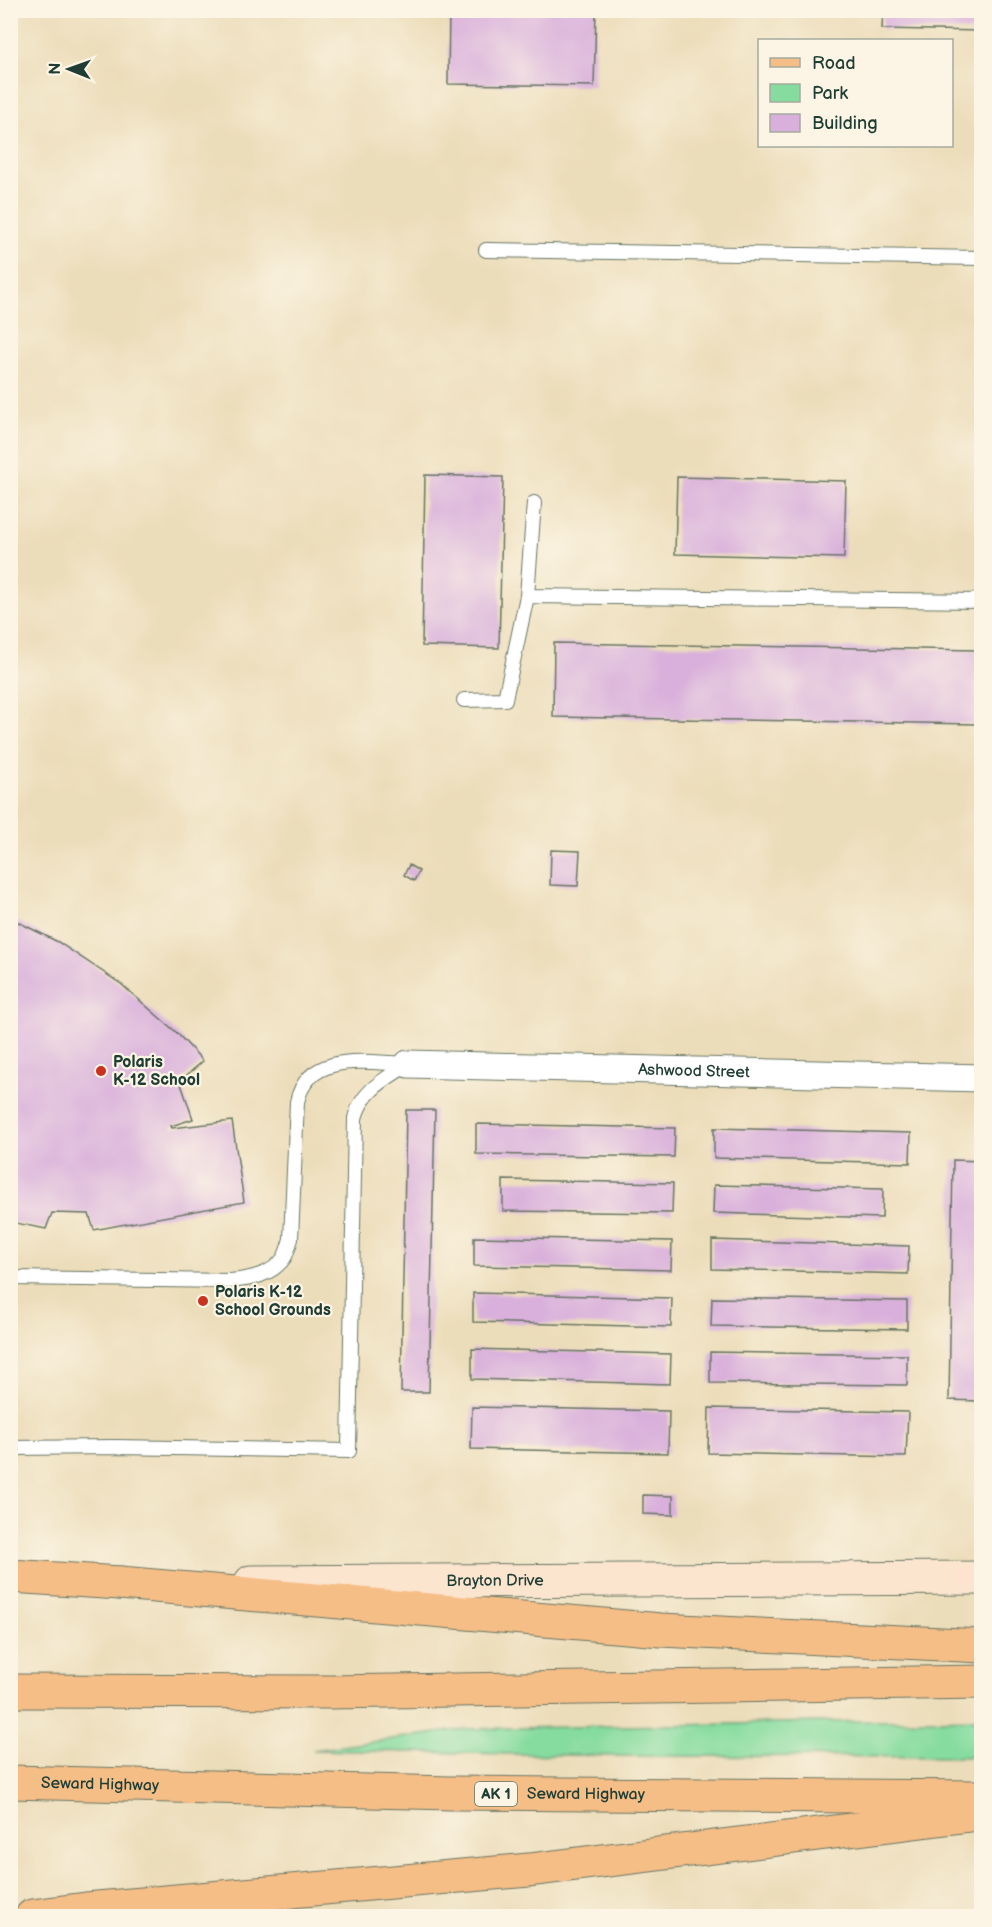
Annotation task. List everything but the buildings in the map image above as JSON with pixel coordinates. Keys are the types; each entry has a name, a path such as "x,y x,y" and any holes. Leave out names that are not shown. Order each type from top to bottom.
{"main road":[{"name":"Brayton Drive","path":"10,1576 120,1583"},
{"path":"120,1583 661,1630 981,1646"},
{"path":"10,1691 329,1692 981,1682"},
{"name":"Seward Highway","path":"10,1782 451,1793 981,1797"},
{"path":"32,1917 86,1909 529,1870 981,1814"}],"street":[{"name":"Ashwood Street","path":"408,1064 981,1078"},
{"name":"Brayton Drive","path":"120,1583 981,1578"}],"lane":[{"path":"486,250 981,258"},
{"path":"464,700 505,699 527,596 534,503"},
{"path":"527,596 981,601"},
{"path":"10,1278 231,1281 250,1279 268,1272 284,1258 291,1239 297,1102 300,1089 308,1078 322,1068 337,1062 408,1064"},
{"path":"10,1448 138,1447 350,1451 355,1118 364,1096 408,1064"}],"green space":[{"path":"981,1719 981,1757 619,1756 313,1750 465,1729"}],"place":[{"name":"Polaris K-12 School","path":"101,1071"},
{"name":"Polaris K-12 School Grounds","path":"203,1301"}]}
